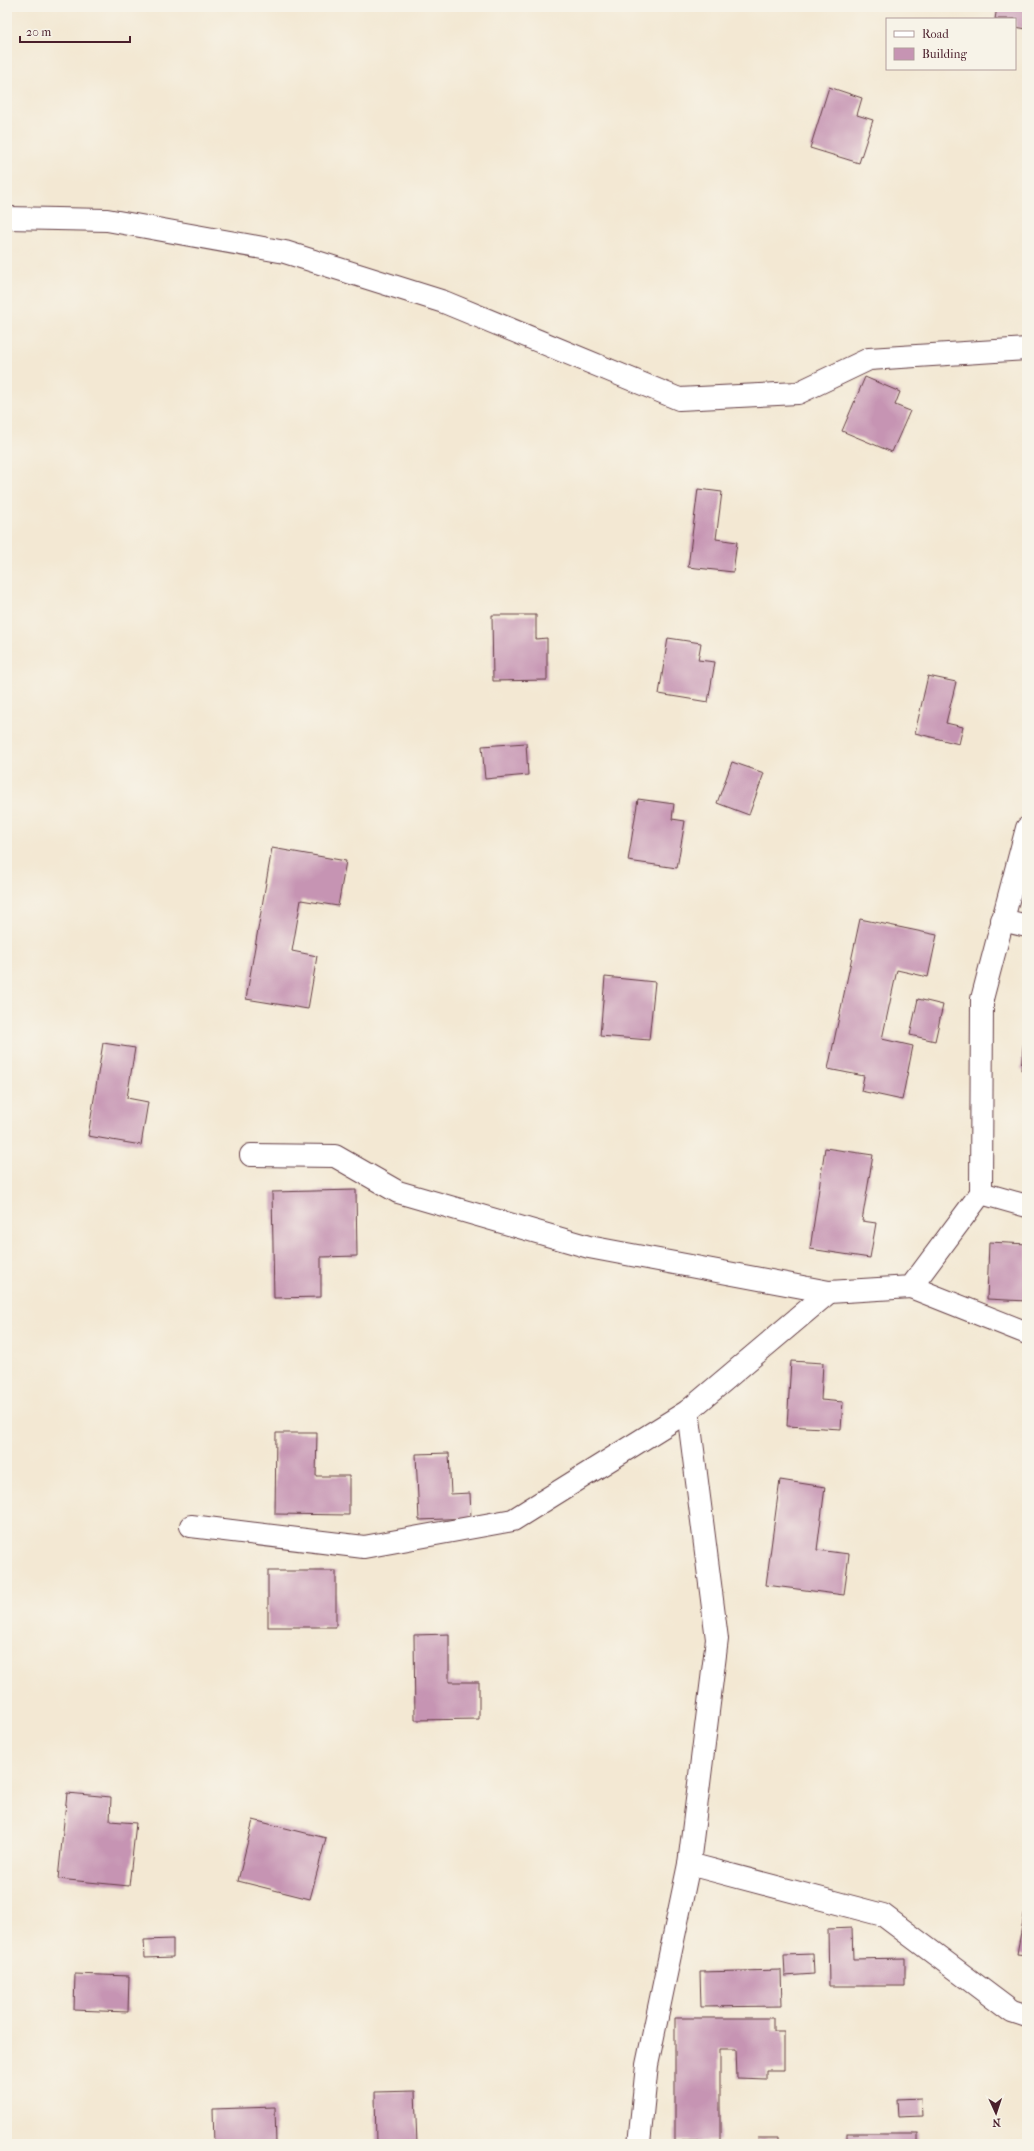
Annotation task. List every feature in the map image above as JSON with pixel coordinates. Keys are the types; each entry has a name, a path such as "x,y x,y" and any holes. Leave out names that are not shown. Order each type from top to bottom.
{"street":[{"path":"7,218 107,220 285,252 444,302 679,398 798,394 869,359 1027,349"},
{"path":"911,1287 981,1194 982,999 1027,828"},
{"path":"1002,920 1027,926"},
{"path":"251,1155 335,1156 398,1192 589,1247 829,1292 911,1287 1027,1332"},
{"path":"981,1194 1027,1206"},
{"path":"191,1526 364,1547 513,1520 688,1411 829,1292"},
{"path":"639,2144 647,2065 689,1864 716,1639 688,1411"},
{"path":"689,1864 883,1915 1012,2012 1027,2017"}],"building":[{"path":"997,7 1027,7 1027,29 1016,27 1016,18 995,18"},
{"path":"829,87 862,98 857,115 873,120 859,163 810,148"},
{"path":"865,377 900,392 895,405 910,411 892,452 842,431"},
{"path":"698,489 722,492 716,539 737,542 733,572 688,567"},
{"path":"492,615 536,615 536,639 547,638 547,680 493,681"},
{"path":"668,638 701,643 698,660 715,662 708,702 659,694"},
{"path":"928,676 956,682 946,723 963,727 959,744 915,733"},
{"path":"526,743 528,775 485,779 482,746"},
{"path":"732,762 764,773 749,815 717,803"},
{"path":"638,799 674,804 672,819 685,821 677,868 628,861"},
{"path":"272,848 346,861 338,906 301,900 292,951 317,956 308,1009 246,999"},
{"path":"860,919 937,935 928,977 897,970 882,1039 913,1046 902,1100 861,1091 864,1076 828,1069"},
{"path":"605,977 655,982 649,1040 600,1036"},
{"path":"918,999 943,1005 935,1041 910,1035"},
{"path":"1027,1017 1027,1071 1021,1070"},
{"path":"103,1043 135,1048 127,1098 148,1102 141,1145 88,1136"},
{"path":"825,1148 873,1155 862,1221 876,1223 870,1258 810,1249"},
{"path":"356,1190 357,1256 321,1257 321,1297 274,1298 272,1192"},
{"path":"989,1242 1027,1244 1027,1301 987,1299"},
{"path":"791,1361 823,1363 821,1400 843,1402 841,1429 787,1426"},
{"path":"276,1433 317,1433 316,1476 349,1476 349,1515 275,1514"},
{"path":"449,1453 451,1494 470,1493 471,1518 419,1520 416,1454"},
{"path":"780,1480 825,1487 817,1550 849,1554 844,1595 766,1585"},
{"path":"268,1571 336,1571 336,1627 268,1627"},
{"path":"449,1634 449,1682 479,1682 479,1719 415,1720 414,1635"},
{"path":"67,1793 111,1797 110,1821 136,1823 129,1886 58,1879"},
{"path":"253,1820 326,1838 310,1899 238,1881"},
{"path":"1027,1904 1027,1955 1017,1954"},
{"path":"852,1928 853,1959 905,1958 905,1986 829,1986 828,1929"},
{"path":"173,1939 173,1957 145,1958 144,1940"},
{"path":"813,1954 814,1974 785,1976 784,1955"},
{"path":"781,1970 782,2006 701,2007 700,1972"},
{"path":"75,1974 129,1976 128,2012 74,2010"},
{"path":"675,2018 773,2018 773,2031 784,2031 784,2070 766,2070 766,2079 737,2078 736,2049 720,2049 720,2141 675,2141"},
{"path":"415,2091 417,2144 376,2144 375,2092"},
{"path":"921,2098 922,2116 898,2117 897,2099"},
{"path":"275,2107 276,2144 214,2144 213,2109"},
{"path":"847,2133 918,2133 918,2144 847,2144"},
{"path":"758,2138 778,2138 778,2144 759,2144"}]}
